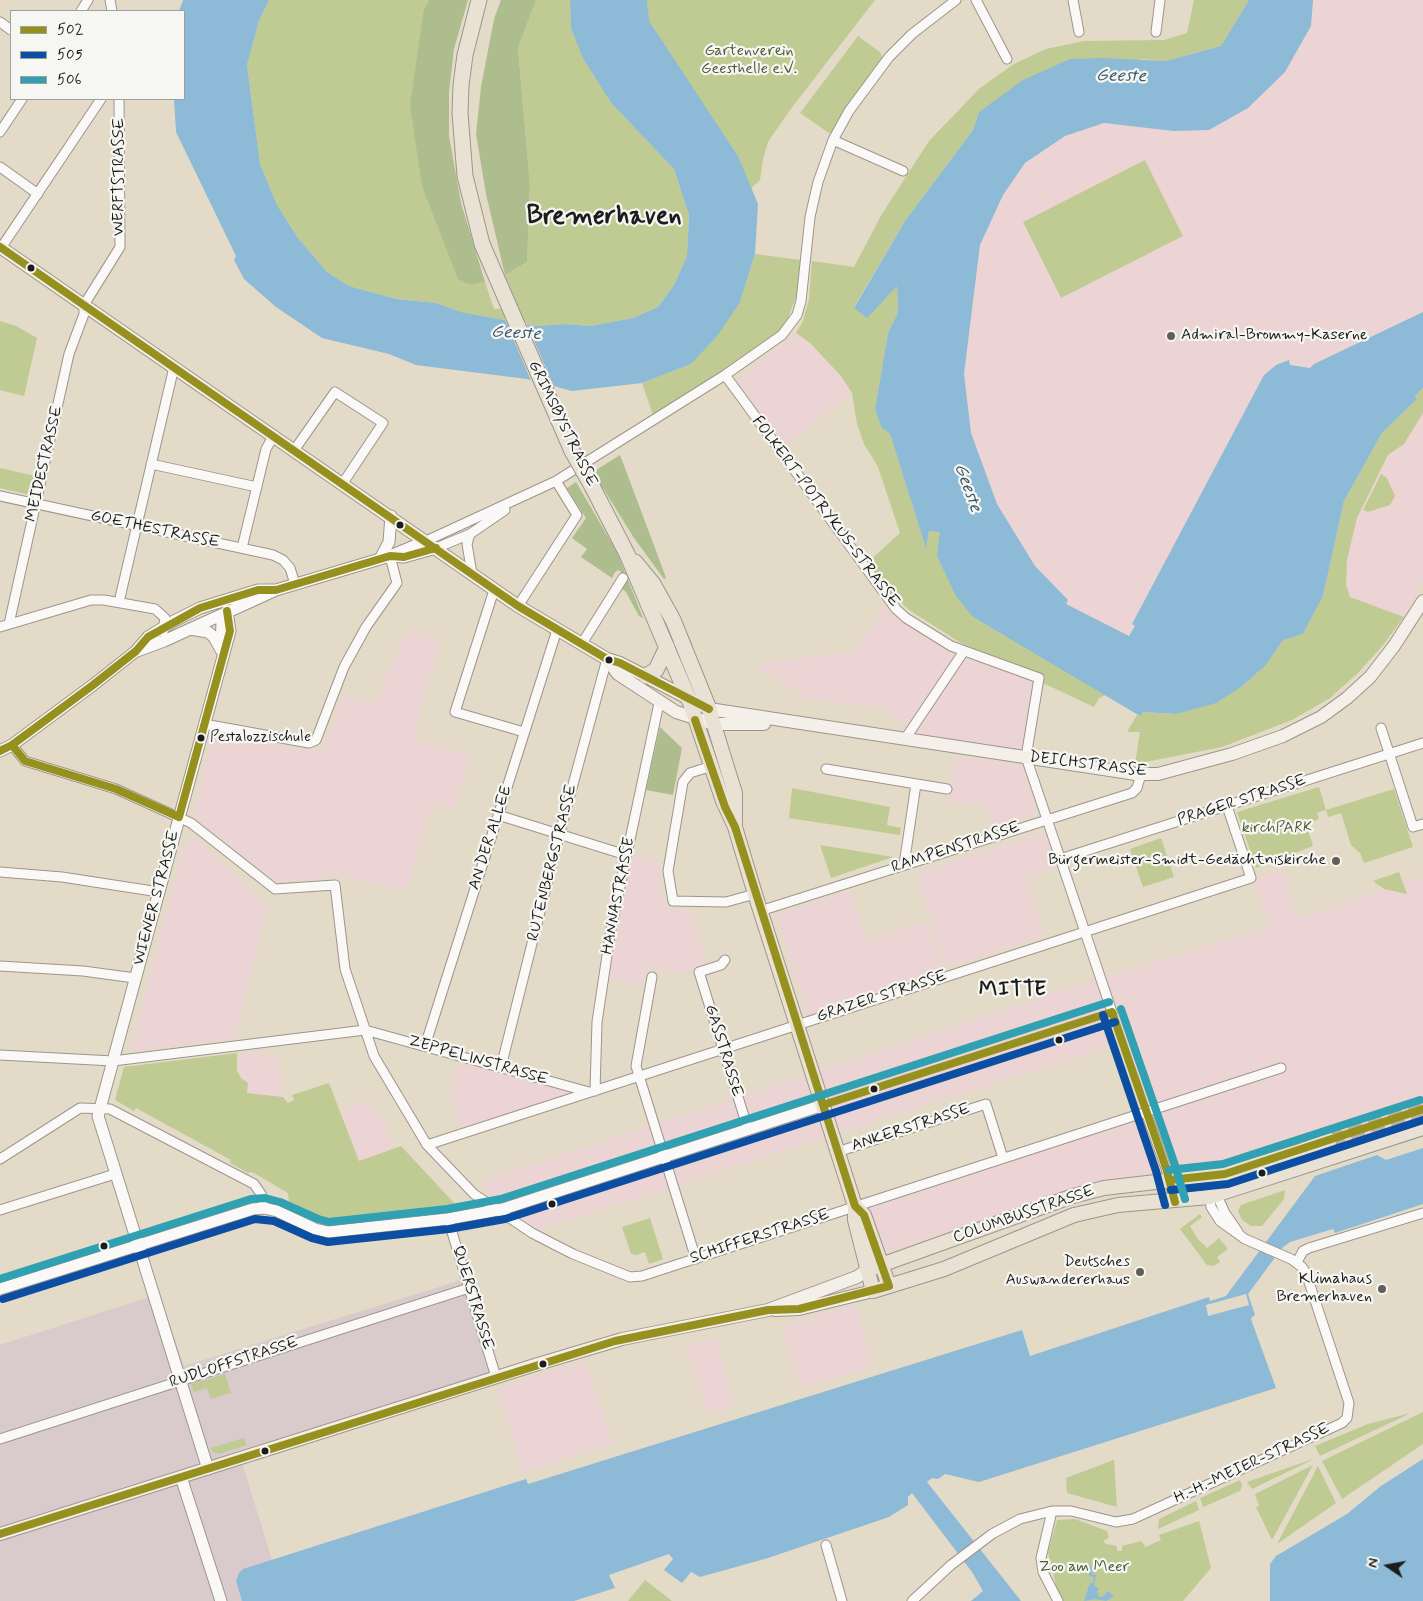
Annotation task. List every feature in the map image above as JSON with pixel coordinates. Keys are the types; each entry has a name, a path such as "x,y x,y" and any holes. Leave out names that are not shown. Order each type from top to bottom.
{"highway":[{"name":"GRIMSBYSTRASSE","path":"479,0 464,62 460,113 464,176 482,244 556,417 627,554 689,700"},
{"name":"GRIMSBYSTRASSE","path":"627,554 653,584 673,620 695,669 709,709"},
{"path":"646,676 656,670 667,647"}],"main road":[{"name":"DEICHSTRASSE","path":"1,247 518,606 581,645 709,709 1140,774 1158,774 1232,754 1283,736 1321,717 1347,698 1370,677 1394,646 1423,601"},
{"name":"DEICHSTRASSE","path":"607,659 618,674 659,703 696,720 714,724 758,724 781,720"},
{"name":"GRIMSBYSTRASSE","path":"689,700 696,720 718,763"},
{"path":"709,709 714,724 718,763 735,793 736,827 760,911 798,1024 855,1206 854,1220 873,1291 799,1309 768,1310"},
{"name":"COLUMBUSSTRASSE","path":"873,1291 944,1269 1074,1215 1118,1205 1175,1202 1213,1196 1423,1128"},
{"name":"COLUMBUSSTRASSE","path":"867,1270 1073,1196 1104,1188 1225,1174 1264,1163 1330,1140"},
{"path":"855,1206 864,1215 889,1286"},
{"path":"0,1534 615,1341 768,1310 856,1277 867,1270"}],"street":[{"path":"431,544 556,481 725,375 776,340 790,326 797,315 801,301 810,217 818,182 833,140 849,110 889,57 912,34 956,0"},
{"path":"976,0 1007,59"},
{"path":"1073,0 1079,32"},
{"path":"1156,32 1160,0"},
{"path":"0,132 21,100"},
{"path":"1,247 101,100"},
{"name":"WERFTSTRASSE","path":"84,305 120,247 119,100"},
{"path":"833,140 903,171"},
{"path":"0,167 38,194"},
{"name":"MEIDESTRASSE","path":"4,625 36,504 69,354 84,314 84,305"},
{"path":"119,602 174,366"},
{"name":"FOLKERT-POTRYKUS-STRASSE","path":"725,375 889,602 906,618 952,646 1039,678 1026,757"},
{"path":"295,450 335,392 383,423 343,483"},
{"path":"242,548 266,449 274,435"},
{"path":"151,464 257,487"},
{"path":"518,606 578,515 556,481"},
{"name":"GOETHESTRASSE","path":"0,496 273,555 283,560 290,568 295,584"},
{"path":"136,651 159,643 276,590 470,534 526,496"},
{"path":"204,724 309,743 316,740 344,667 366,627 397,583 385,557 389,542 391,516"},
{"path":"470,534 467,544 472,574"},
{"path":"581,645 623,578"},
{"path":"0,751 12,745 136,651 148,637 164,626 208,606 242,594 258,590 276,590"},
{"path":"494,590 455,712 524,732"},
{"name":"WIENER STRASSE","path":"100,1108 204,724 221,654 222,622 227,612 242,594"},
{"path":"4,625 91,600 119,602 151,607 165,618 159,643"},
{"path":"208,606 227,612"},
{"path":"190,629 208,632 214,637 221,654"},
{"name":"AN DER ALLEE","path":"425,1046 557,630"},
{"path":"906,739 964,651"},
{"name":"RUTENBERGSTRASSE","path":"501,1067 559,836 607,659"},
{"name":"HANNASTRASSE","path":"593,1092 597,1022 611,929 659,703"},
{"path":"1381,728 1413,827 1423,824"},
{"name":"PRAGER STRASSE","path":"1060,859 1423,743"},
{"path":"12,745 25,761 116,789 179,817"},
{"path":"1026,757 1112,1012"},
{"path":"718,763 690,773 683,782 668,871 673,901 726,902 755,894"},
{"path":"826,769 947,789"},
{"name":"RAMPENSTRASSE","path":"760,911 1132,793 1137,788 1140,774"},
{"path":"904,865 916,784"},
{"name":"GRAZER STRASSE","path":"427,1145 1251,878 1228,806"},
{"path":"498,815 559,836 626,855"},
{"name":"SCHIFFERSTRASSE","path":"179,817 191,823 275,889 335,885 345,970 365,1030 383,1074 427,1145 467,1188 497,1210 532,1232 573,1254 630,1277 642,1276 696,1259 1281,1068"},
{"path":"0,872 62,877 159,892"},
{"name":"GASSTRASSE","path":"725,960 721,966 699,972 748,1129"},
{"path":"0,966 83,970 135,978"},
{"path":"652,977 636,1066 696,1259"},
{"path":"0,1055 113,1060 365,1030"},
{"name":"ZEPPELINSTRASSE","path":"365,1030 593,1092"},
{"name":"ANKERSTRASSE","path":"837,1152 986,1104 1003,1158"},
{"path":"0,1289 253,1209 264,1208 287,1215 323,1232 448,1219 497,1210 823,1105"},
{"path":"0,1159 80,1108 110,1109 254,1184 262,1194 264,1208"},
{"path":"100,1108 98,1116 115,1174 208,1469"},
{"path":"1146,1112 1170,1180 1175,1202"},
{"path":"0,1210 115,1174"},
{"path":"1208,1175 1213,1196 1211,1208 1220,1221 1241,1236 1297,1262 1303,1251 1309,1248 1423,1212"},
{"name":"QUERSTRASSE","path":"448,1219 496,1377"},
{"name":"H.-H.-MEIER-STRASSE","path":"1052,1511 1071,1511 1116,1522 1133,1519 1342,1423 1347,1418 1349,1403 1306,1272 1297,1262"},
{"name":"RUDLOFFSTRASSE","path":"0,1438 469,1288"},
{"path":"182,1477 220,1601"},
{"path":"912,1601 978,1545 1020,1519 1052,1511 1041,1558 1043,1572 1058,1601"},
{"path":"826,1545 842,1601"}],"shaded area":[{"name":"Admiral-Brommy-Kaserne","path":"1313,0 1423,0 1423,312 1314,364 1310,368 1290,365 1289,361 1265,375 1132,624 1135,626 1129,637 1066,603 1068,600 1035,566 997,504 971,433 964,374 980,245 1003,195 1025,163 1065,136 1104,123 1174,131 1209,130 1311,27"},
{"path":"796,333 810,343 841,376 852,393 786,445 737,380"},
{"path":"1423,413 1423,580 1404,617 1350,597 1346,584 1347,560 1357,518 1388,455 1404,444"},
{"path":"885,608 947,648 1043,683 1031,754 908,737 906,725 878,707 800,698 800,692 762,671 762,663 852,652"},
{"path":"408,630 441,640 413,739 470,756 454,808 432,804 406,890 342,877 276,882 193,816 213,734 322,752 344,694 374,704"},
{"path":"955,756 1022,765 1037,813 993,829 987,807 948,802"},
{"path":"1044,832 1056,868 1026,878 1044,936 945,968 916,873"},
{"path":"194,838 234,872 259,899 268,905 235,1039 134,1051 131,1047 184,844"},
{"path":"632,855 661,861 658,879 668,910 690,908 707,965 680,973 647,967 642,985 609,979"},
{"path":"1282,869 1298,919 1423,877 1423,1125 1325,1155 1317,1133 1240,1161 1106,1181 966,1224 862,1262 848,1215 1145,1117 1120,1043 534,1231 491,1203 483,1181 1101,978 1269,927 1254,879"},
{"path":"850,890 866,941 927,921 943,974 808,1017 776,914"},
{"path":"251,1051 260,1051 269,1062 278,1054 284,1097 273,1098 247,1093 237,1071 242,1055"},
{"path":"459,1059 582,1093 462,1131 449,1097"},
{"path":"369,1100 389,1134 393,1148 359,1161 340,1110"},
{"path":"468,1278 496,1373 239,1453 272,1560 246,1568 236,1581 242,1601 0,1601 0,1345 159,1294 184,1366"},
{"path":"855,1304 874,1366 800,1388 782,1326"},
{"path":"715,1338 735,1406 708,1413 686,1346"},
{"path":"586,1361 613,1445 523,1472 497,1388"}],"green space":[{"path":"269,0 429,0 424,9 471,285 485,282 494,309 518,307 505,275 527,262 530,185 518,48 536,0 570,0 571,28 612,104 674,169 689,215 687,256 674,285 658,307 633,318 591,326 565,324 538,326 461,312 436,303 396,299 349,286 327,272 298,238 277,205 260,164 247,65 259,21"},
{"path":"429,0 468,0 454,49 449,92 449,136 461,203 485,282 471,285 458,279 422,186 410,105 424,9"},
{"path":"501,0 536,0 518,48 530,185 527,262 505,275 486,194 476,134 481,87 494,19"},
{"name":"Gartenverein Geesthelle e.V.","path":"647,0 875,0 790,110 768,142 760,180 750,189 738,156 648,21"},
{"path":"1194,0 1249,0 1221,46 1166,61 1142,59 979,112 973,130 905,221 854,307 897,285 898,312 888,333 875,409 881,427 890,434 926,547 929,531 940,532 973,617 1106,695 1099,698 1094,707 1043,683 1045,676 961,643 909,610 882,584 868,562 900,533 878,467 864,444 857,424 852,393 841,376 810,343 796,333 803,321 809,299 812,261 854,267 882,214 929,141 980,88 1014,64 1046,49 1084,41 1164,40 1187,33"},
{"path":"858,36 881,53 882,59 845,109 835,132 829,133 800,113"},
{"path":"1145,160 1183,236 1061,298 1023,222"},
{"path":"755,254 801,260 797,294 785,326 764,344 653,415 642,383 691,364 740,302"},
{"path":"0,321 16,326 37,338 24,396 0,390"},
{"path":"1423,388 1423,413 1404,444 1388,455 1357,518 1347,560 1346,584 1350,597 1404,617 1383,645 1359,672 1330,698 1292,720 1222,747 1135,764 1140,732 1127,732 1137,715 1140,716 1142,712 1176,714 1241,687 1266,665 1283,640 1303,634 1323,596 1344,501 1382,433 1417,399 1415,396"},
{"path":"620,455 666,578 664,579 634,538 593,472"},
{"path":"0,468 35,476 30,495 0,488"},
{"path":"1381,474 1387,478 1395,496 1390,505 1368,512 1363,510"},
{"path":"576,482 617,552 643,618 639,616 626,592 620,587 624,577 619,570 615,572 612,578 581,557 587,549 572,538 586,518 567,488"},
{"path":"660,727 682,748 673,795 646,790"},
{"name":"kirchPARK","path":"1319,787 1326,810 1317,813 1319,819 1306,824 1313,846 1256,868 1237,812"},
{"path":"792,788 890,807 887,825 901,828 900,835 789,818"},
{"path":"1394,789 1413,847 1364,863 1360,853 1351,845 1341,813 1328,817 1326,810"},
{"path":"1161,838 1174,877 1143,887 1130,849"},
{"path":"820,845 893,857 831,878"},
{"path":"1399,872 1407,894 1384,889 1373,881"},
{"path":"237,1053 237,1071 241,1078 248,1083 247,1093 283,1097 288,1103 294,1100 292,1095 329,1083 359,1161 401,1146 455,1204 454,1207 346,1220 316,1221 289,1203 288,1193 252,1172 248,1173 230,1163 231,1160 136,1108 134,1111 115,1100 124,1067"},
{"path":"1285,1190 1284,1199 1262,1226 1251,1226 1242,1220 1238,1211 1241,1205"},
{"path":"1200,1214 1202,1217 1190,1226 1198,1239 1207,1248 1219,1238 1228,1249 1217,1257 1220,1262 1213,1266 1207,1265 1180,1229"},
{"path":"650,1218 663,1259 649,1264 645,1252 636,1255 631,1254 622,1227"},
{"path":"225,1374 231,1393 211,1399 207,1388 194,1392 191,1384"},
{"path":"1423,1412 1423,1444 1342,1499 1322,1461"},
{"path":"1411,1413 1320,1456 1315,1446 1368,1424"},
{"path":"244,1438 247,1445 219,1454 213,1452 211,1448"},
{"path":"1316,1458 1252,1489 1247,1482"},
{"path":"1114,1460 1117,1507 1067,1493 1066,1478"},
{"path":"1313,1465 1272,1540 1256,1507 1259,1506 1255,1494"},
{"path":"1318,1466 1336,1503 1277,1544"},
{"path":"1240,1480 1242,1486 1240,1491 1203,1507 1200,1498"},
{"path":"1196,1501 1199,1510 1158,1529 1159,1519"},
{"name":"Zoo am Meer","path":"1075,1519 1107,1531 1109,1538 1103,1541 1106,1544 1117,1546 1117,1551 1122,1551 1122,1546 1141,1541 1145,1546 1143,1548 1161,1540 1159,1535 1199,1521 1211,1568 1183,1601 1063,1601 1059,1597 1048,1553 1057,1520"},
{"path":"645,1580 672,1601 628,1601"}],"water":[{"name":"Geeste","path":"183,0 269,0 259,21 247,65 260,164 277,205 298,238 327,272 349,286 396,299 436,303 461,312 537,326 565,324 591,326 633,318 658,307 674,285 687,256 689,215 674,169 612,104 583,58 571,28 570,0 647,0 649,21 738,156 758,204 755,254 740,302 718,335 691,364 642,383 572,391 527,379 416,365 389,354 322,338 276,307 244,279 234,260 236,256 176,132 174,100 185,100 185,10 179,10"},
{"name":"Geeste","path":"1249,0 1313,0 1311,26 1285,72 1248,108 1209,130 1174,131 1104,123 1065,136 1025,163 1003,195 980,245 964,374 971,433 997,504 1035,566 1068,600 1066,604 1129,636 1135,626 1132,624 1264,375 1276,365 1289,360 1290,365 1310,368 1314,364 1423,312 1423,388 1415,396 1417,399 1382,433 1344,501 1323,596 1303,634 1283,640 1266,665 1241,687 1216,703 1176,714 1143,712 1140,716 973,617 956,596 937,556 940,532 929,531 926,548 890,434 881,427 875,409 888,333 898,312 897,286 867,318 854,308 905,221 973,130 979,112 1023,80 1070,59 1104,58 1166,61 1221,46"},
{"path":"1423,1148 1423,1204 1335,1233 1333,1229 1290,1242 1282,1248 1248,1294 1255,1315 1251,1318 1252,1322 1276,1388 979,1482 945,1474 938,1479 932,1478 927,1482 1021,1601 971,1601 983,1591 972,1572 912,1493 908,1497 908,1505 889,1517 768,1558 700,1577 691,1572 682,1583 664,1570 673,1559 669,1554 609,1575 615,1588 574,1601 242,1601 236,1581 243,1569 526,1479 528,1484 1022,1330 1030,1356 1209,1297 1210,1301 1226,1296 1315,1176 1377,1155 1386,1160"},
{"path":"1423,1459 1423,1601 1270,1601 1270,1564 1276,1556 1347,1514 1381,1486"},
{"path":"1076,1562 1089,1564 1093,1569 1092,1574 1096,1575 1094,1585 1099,1589 1097,1591 1099,1597 1104,1596 1107,1591 1114,1596 1106,1601 1096,1599 1084,1601 1094,1577 1089,1576 1089,1570 1076,1565"}],"pier":[{"path":"504,317 526,322 555,389 532,383"},
{"path":"1246,1294 1249,1305 1208,1316 1206,1305"}],"tunnel":[{"path":"1330,1140 1423,1109"}],"transit line":[{"name":"502","path":"0,247 518,606 607,659 620,663 709,709"},
{"name":"502","path":"0,751 12,745 93,685 136,651 148,637 200,608 258,590 276,590 390,556 404,557 436,548"},
{"name":"502","path":"179,817 230,631 227,611"},
{"name":"502","path":"0,1534 615,1341 768,1310 799,1309 889,1286 864,1215 855,1206 735,827 725,807 695,720"},
{"name":"502","path":"12,745 25,761 116,789 179,817"},
{"name":"506","path":"0,1279 251,1199 265,1198 280,1202 329,1222 447,1209 501,1199 1109,1002"},
{"name":"506","path":"1121,1009 1185,1199"},
{"name":"502","path":"1112,1012 1166,1168 1175,1202"},
{"name":"502","path":"823,1105 1112,1012"},
{"name":"505","path":"1103,1015 1156,1171 1165,1205"},
{"name":"505","path":"3,1299 255,1219 274,1221 312,1238 328,1242 449,1229 505,1219 1115,1022"},
{"name":"506","path":"1169,1170 1223,1164 1420,1100"},
{"name":"502","path":"1170,1180 1225,1174 1423,1109"},
{"name":"505","path":"1171,1190 1228,1184 1423,1120"}],"place":[{"name":"Admiral-Brommy-Kaserne","path":"1171,336"},
{"name":"Pestalozzischule","path":"201,738"},
{"name":"Bürgermeister-Smidt-Gedächtniskirche","path":"1336,861"},
{"name":"Deutsches Auswandererhaus","path":"1140,1272"},
{"name":"Klimahaus Bremerhaven","path":"1382,1289"}],"district":[{"name":"Bremerhaven","path":"604,218"},
{"name":"MITTE","path":"1013,991"}]}
